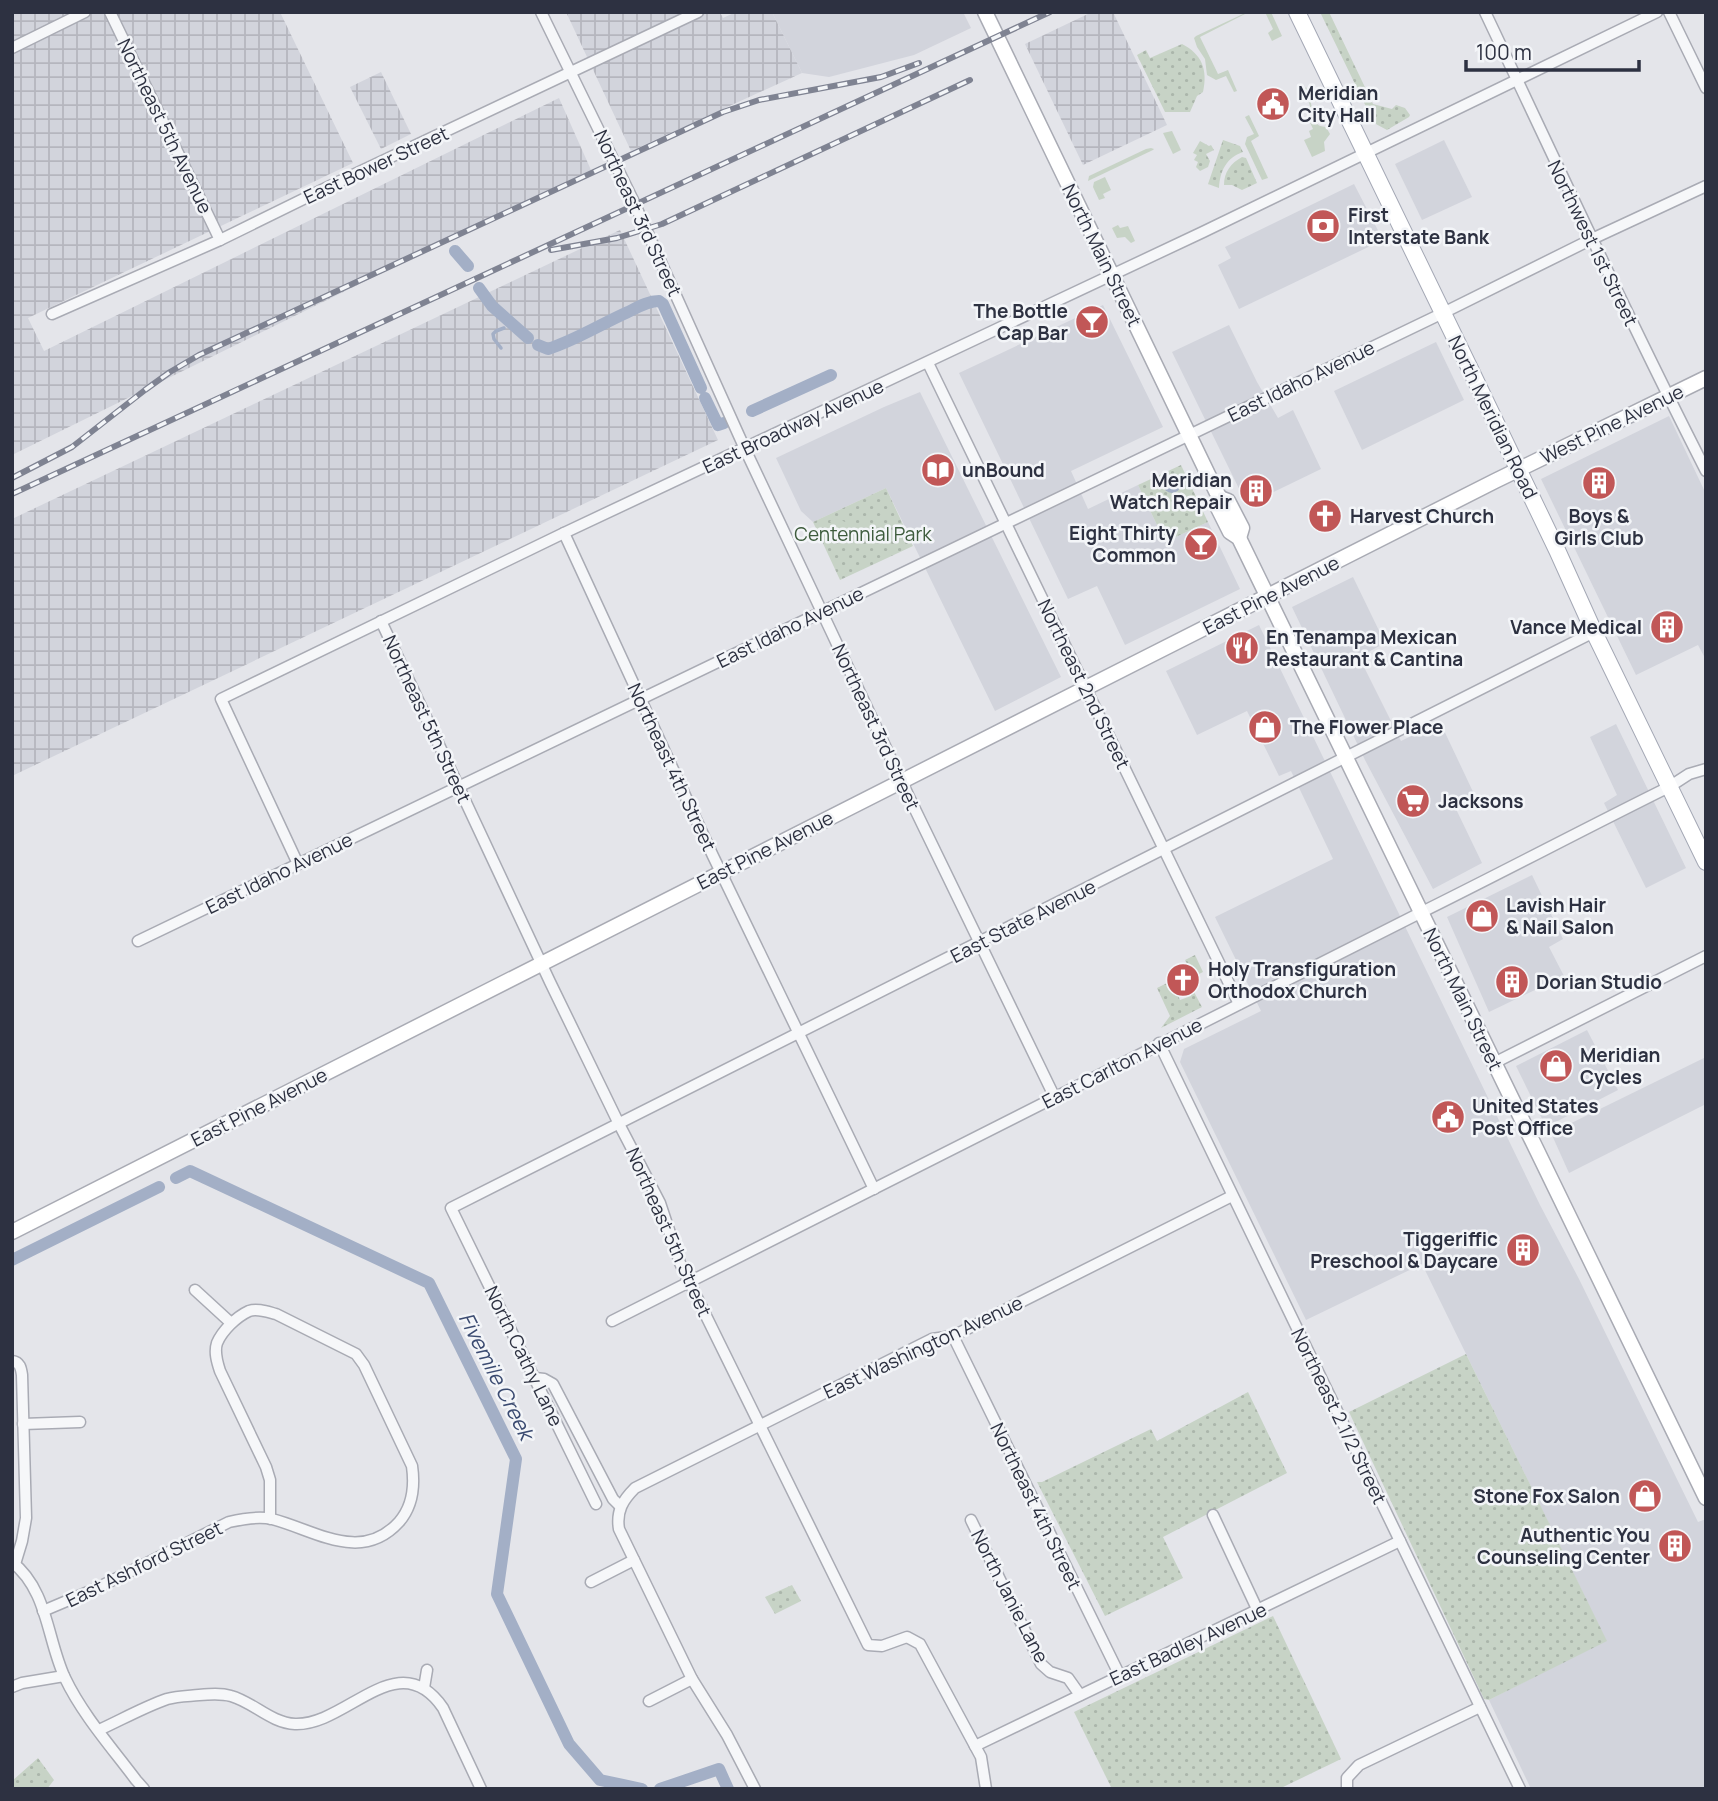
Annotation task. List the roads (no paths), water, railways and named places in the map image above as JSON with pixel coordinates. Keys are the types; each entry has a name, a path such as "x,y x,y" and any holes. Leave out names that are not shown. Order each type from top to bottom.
{"main road":[{"name":"North Meridian Road","path":"1297,12 1706,862"}],"street":[{"path":"12,48 85,12"},
{"name":"Northeast 5th Avenue","path":"110,12 220,240"},
{"name":"Northeast 3rd Street","path":"541,12 632,198 901,781 1055,1098"},
{"name":"East Bower Street","path":"52,314 220,240 698,12"},
{"name":"North Main Street","path":"985,12 1220,498 1228,502 1242,528 1240,537 1268,596 1706,1498"},
{"name":"Northwest 1st Street","path":"1485,12 1706,471"},
{"name":"East Broadway Avenue","path":"298,864 221,699 1657,12"},
{"path":"1669,12 1706,88"},
{"name":"East Idaho Avenue","path":"138,941 1706,186"},
{"name":"Northeast 2nd Street","path":"928,363 1239,1004"},
{"name":"West Pine Avenue","path":"1518,470 1706,378"},
{"name":"East Pine Avenue","path":"12,1232 1518,470"},
{"name":"Northeast 4th Street","path":"564,533 721,873 874,1189"},
{"name":"Northeast 5th Street","path":"381,621 541,964 660,1203 680,1263 868,1645 882,1646 907,1637 920,1644 981,1757 986,1789"},
{"name":"East State Avenue","path":"451,1208 1594,632"},
{"name":"East Carlton Avenue","path":"612,1321 1055,1098 1158,1043 1421,913 1669,787 1689,774 1706,769"},
{"path":"1494,1063 1706,956"},
{"name":"Northeast 2 1/2 Street","path":"1158,1043 1520,1789"},
{"name":"East Washington Avenue","path":"620,1506 635,1488 932,1339 953,1336 1232,1196"},
{"name":"North Cathy Lane","path":"451,1208 596,1504"},
{"path":"195,1290 231,1323 216,1345 216,1358 266,1466 270,1480 270,1519"},
{"name":"East Ashford Street","path":"43,1611 95,1589 229,1522 270,1519 325,1538 354,1543 381,1537 402,1519 413,1494 412,1466 364,1365 356,1354 264,1310 250,1311 231,1323"},
{"name":"Northeast 4th Street","path":"953,1336 1120,1676"},
{"path":"14,1361 20,1367 22,1375 26,1518 22,1541 13,1563 33,1585 64,1676 75,1696 140,1788"},
{"path":"535,1378 553,1384 613,1499 620,1506 617,1520 619,1529 692,1679 727,1735 755,1789"},
{"path":"23,1424 80,1422"},
{"path":"1213,1515 1258,1611"},
{"name":"North Janie Lane","path":"971,1520 1041,1664 1050,1672 1068,1678 1080,1696"},
{"name":"East Badley Avenue","path":"975,1746 1400,1541"},
{"path":"591,1581 634,1560"},
{"path":"424,1688 427,1670"},
{"path":"12,1687 64,1676"},
{"path":"649,1701 692,1679"},
{"path":"99,1730 168,1699 217,1693 230,1695 281,1721 308,1723 384,1686 411,1684 424,1688 443,1708 481,1789"},
{"path":"1347,1783 1359,1765 1480,1707"}],"water":[{"path":"1168,475 1176,475 1181,484 1179,491 1168,493 1163,488 1163,480"}],"waterway":[{"path":"455,251 468,266"},
{"path":"479,288 492,306 528,338"},
{"path":"538,345 548,349 643,305 659,301 663,304 701,388"},
{"path":"501,348 493,334 504,328"},
{"path":"752,411 831,375"},
{"path":"705,398 718,425 724,423"},
{"name":"Fivemile Creek","path":"176,1178 190,1171 429,1283 516,1459 497,1594 569,1744 600,1780 642,1789"},
{"name":"Fivemile Creek","path":"12,1260 159,1187"},
{"name":"Fivemile Creek","path":"660,1789 719,1769 728,1789"}],"railway":[{"path":"12,494 1050,12"},
{"path":"12,478 72,447 145,390 199,355 723,112 759,100 881,77 919,63"},
{"path":"551,250 617,238 662,224 970,80"}],"place":[{"name":"Meridian City Hall","path":"1273,104"},
{"name":"First Interstate Bank","path":"1323,226"},
{"name":"The Bottle Cap Bar","path":"1092,322"},
{"name":"unBound","path":"938,470"},
{"name":"Boys & Girls Club","path":"1599,483"},
{"name":"Meridian Watch Repair","path":"1256,491"},
{"name":"Harvest Church","path":"1325,516"},
{"name":"Eight Thirty Common","path":"1201,544"},
{"name":"Vance Medical","path":"1667,627"},
{"name":"En Tenampa Mexican Restaurant & Cantina","path":"1242,648"},
{"name":"The Flower Place","path":"1265,727"},
{"name":"Jacksons","path":"1413,801"},
{"name":"Lavish Hair & Nail Salon","path":"1482,916"},
{"name":"Holy Transfiguration Orthodox Church","path":"1183,980"},
{"name":"Dorian Studio","path":"1512,982"},
{"name":"Meridian Cycles","path":"1556,1066"},
{"name":"United States Post Office","path":"1448,1117"},
{"name":"Tiggeriffic Preschool & Daycare","path":"1523,1250"},
{"name":"Stone Fox Salon","path":"1645,1496"},
{"name":"Authentic You Counseling Center","path":"1675,1546"}],"park label":[{"name":"Centennial Park","path":"863,534"}]}
